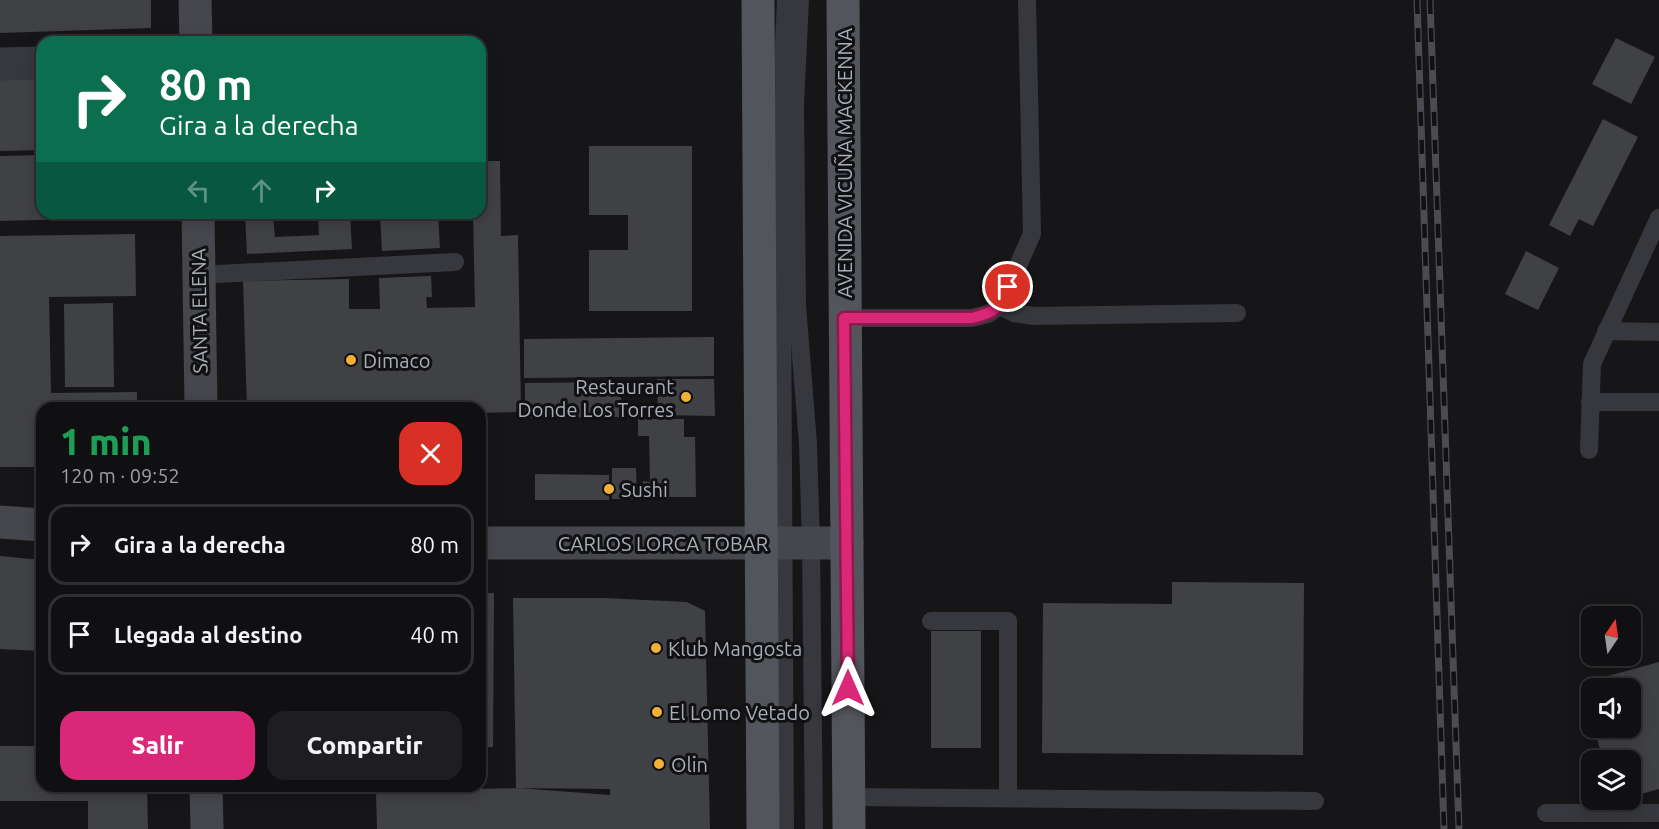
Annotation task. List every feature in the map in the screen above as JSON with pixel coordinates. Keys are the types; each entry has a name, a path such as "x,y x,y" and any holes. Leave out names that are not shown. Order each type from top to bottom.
{"main road":[{"path":"758,0 785,542 762,829"},
{"name":"AVENIDA VICUÑA MACKENNA","path":"843,0 849,829"}],"street":[{"path":"195,0 196,36"},
{"path":"0,64 36,63"},
{"name":"SANTA ELENA","path":"198,219 201,402"},
{"path":"0,522 36,525"},
{"name":"CARLOS LORCA TOBAR","path":"486,543 847,543"},
{"path":"206,792 207,829"}],"lane":[{"path":"785,829 782,110 786,0"},
{"path":"800,0 795,104 797,305 808,444 785,542 814,829"},
{"path":"844,318 972,318 988,314 1000,306 1032,234 1027,0"},
{"path":"1588,450 1592,364 1659,218"},
{"path":"198,275 455,262"},
{"path":"1000,306 1014,314 1034,316 1237,313"},
{"path":"1606,331 1659,332"},
{"path":"1590,402 1659,402"},
{"path":"931,621 1008,621 1008,798"},
{"path":"848,796 1315,801"},
{"path":"1546,813 1659,813"}],"building":[{"path":"0,0 151,0 151,28 0,33"},
{"path":"1616,38 1655,57 1631,104 1592,84"},
{"path":"36,64 36,150 0,151 0,65"},
{"path":"1603,119 1638,137 1593,226 1579,219 1570,236 1549,225"},
{"path":"589,146 692,146 692,311 589,311 589,250 628,250 628,215 589,215"},
{"path":"36,155 36,219 77,219 0,221 0,156"},
{"path":"486,161 500,161 501,236 518,235 521,412 486,413 486,402 247,402 243,281 349,279 349,309 380,309 379,278 431,276 432,297 426,297 427,308 475,307 473,219 486,219"},
{"path":"245,219 273,219 275,237 319,235 318,219 350,219 352,249 247,254"},
{"path":"380,219 438,219 440,248 382,251"},
{"path":"135,234 136,296 49,297 51,393 137,392 137,402 36,402 36,467 0,467 0,236"},
{"path":"1526,251 1559,268 1538,310 1505,294"},
{"path":"113,303 114,387 65,387 64,304"},
{"path":"714,337 714,376 524,378 524,339"},
{"name":"Restaurant Donde Los Torres","path":"657,379 714,379 715,416 658,415"},
{"path":"621,382 621,417 525,418 525,383"},
{"path":"638,419 684,419 684,437 695,437 696,497 644,497 643,481 650,482 649,436 638,436"},
{"path":"612,468 636,468 637,499 612,499"},
{"path":"535,474 609,475 609,500 535,500"},
{"path":"0,556 36,559 36,651 0,649"},
{"path":"1172,582 1304,583 1303,755 1042,753 1043,603 1172,604"},
{"path":"486,593 494,593 493,747 486,747"},
{"path":"513,598 604,598 687,602 705,611 710,829 377,829 376,792 486,792 486,789 516,788","holes":["518,788 610,789 610,795"]},
{"path":"931,631 981,631 981,748 931,748"},
{"path":"1659,662 1659,789 1641,794 1641,750 1600,750 1597,738 1641,738 1641,678 1601,678"},
{"path":"0,746 36,746 36,792 147,792 148,829 88,829 88,801 0,801"}],"railway":[{"path":"1417,0 1444,829"},
{"path":"1430,0 1459,829"}],"place":[{"name":"Dimaco","path":"351,360"},
{"name":"Restaurant Donde Los Torres","path":"686,397"},
{"name":"Sushi","path":"609,489"},
{"name":"Klub Mangosta","path":"656,648"},
{"name":"El Lomo Vetado","path":"657,712"},
{"name":"Olin","path":"659,764"}],"route":[{"path":"848,688 844,318 972,318 988,314 1000,306 1008,287"}]}
